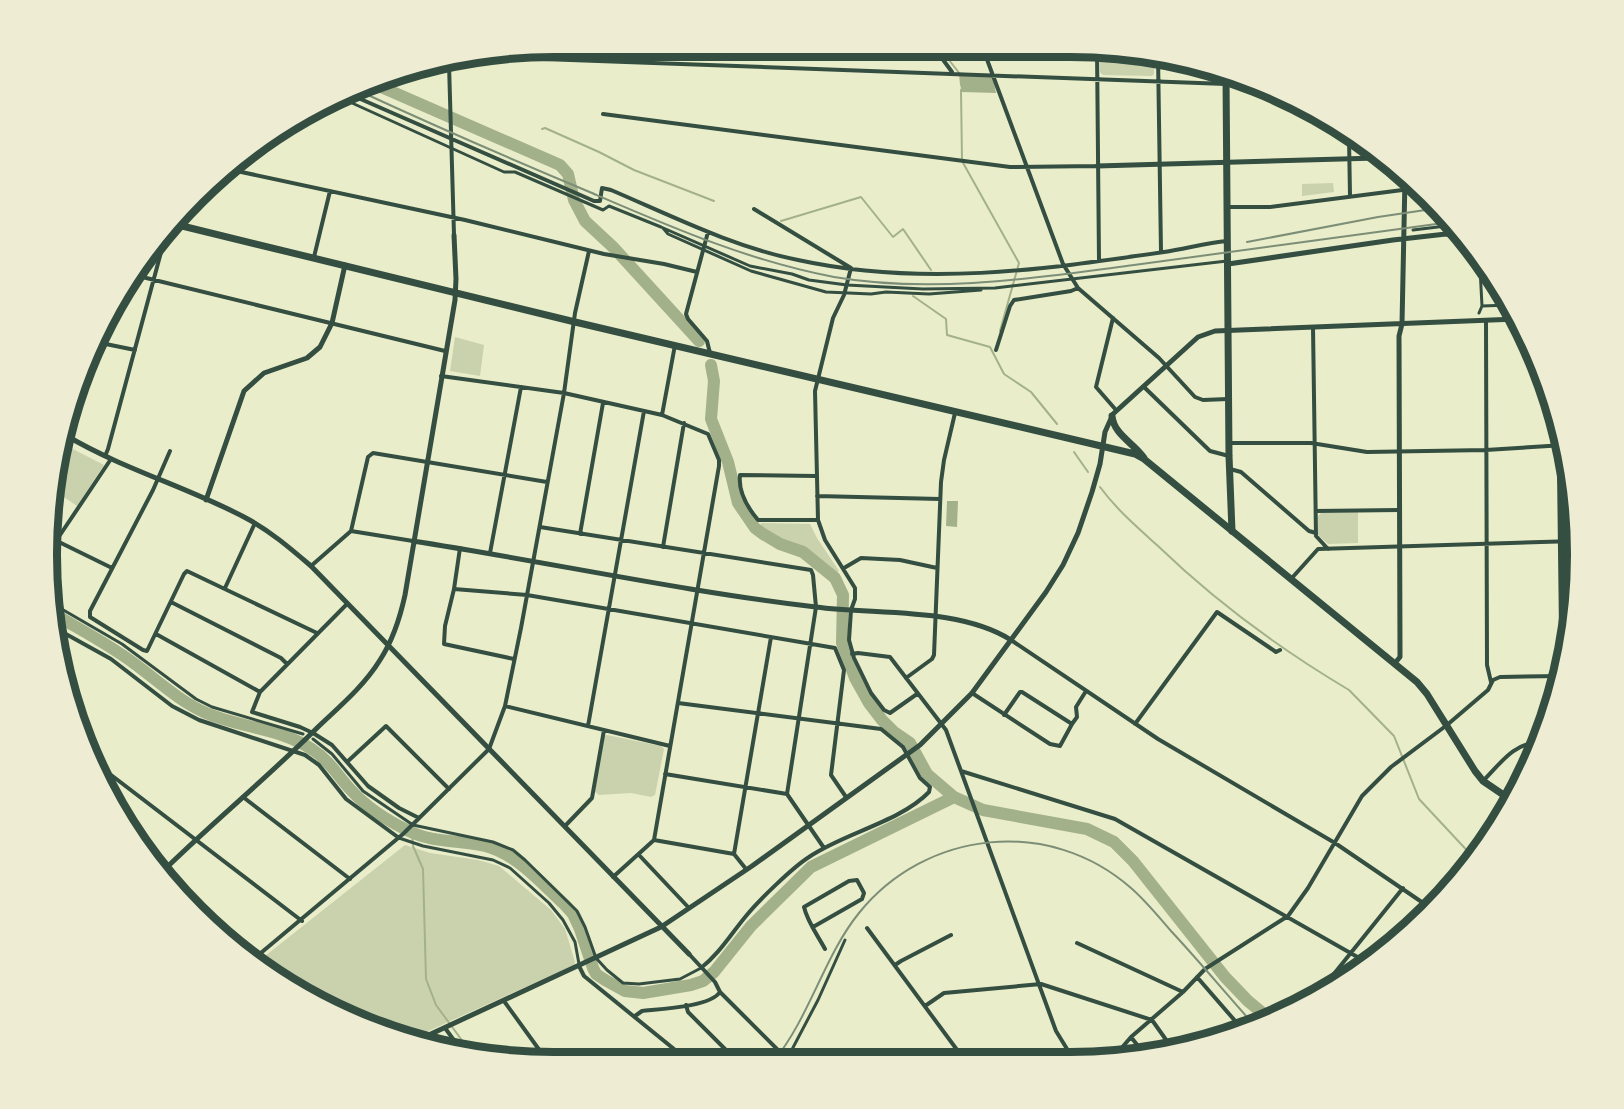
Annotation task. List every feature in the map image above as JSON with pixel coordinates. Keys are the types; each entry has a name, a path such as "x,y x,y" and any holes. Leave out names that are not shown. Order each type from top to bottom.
{"main road":[{"path":"1226,82 1229,469 1232,531"},
{"path":"180,226 955,413 1130,452 1144,459 1422,687 1475,771 1483,780 1504,795"},
{"path":"1114,413 1115,429 1138,448 1144,459"},
{"path":"1562,482 1562,623"}],"street":[{"path":"941,57 953,73"},
{"path":"986,57 1063,264 1071,279 1078,288 1166,365 1198,398 1229,399"},
{"path":"521,58 1158,82 1219,80"},
{"path":"1097,58 1099,260"},
{"path":"1158,65 1161,252"},
{"path":"60,608 122,644 196,699 212,707 305,737 313,736 371,673 388,645 402,606 456,293 449,69"},
{"path":"358,98 594,201 600,201 602,188 611,190 708,232 762,251 851,270 907,275 956,275 1161,252 1227,240"},
{"path":"349,101 504,172 515,172 603,210 609,206 662,227 770,278 826,292 844,294 963,293 1450,234"},
{"path":"603,114 1027,168 1370,158"},
{"path":"1349,143 1350,196"},
{"path":"237,171 453,218 589,251 697,272"},
{"path":"1227,207 1270,207 1405,190 1402,324 1399,336 1400,657 1395,663"},
{"path":"314,257 330,191"},
{"path":"754,209 848,265 851,270 844,294 833,318 815,391 818,520 825,540 855,588 855,599 849,610 849,640 852,654 861,674 884,710 890,712 917,694"},
{"path":"1413,230 1444,226"},
{"path":"708,232 687,317 707,341 710,353"},
{"path":"704,248 759,268 818,282 923,289 995,288"},
{"path":"112,568 59,542 58,538 108,458 108,449 162,249"},
{"path":"259,954 413,826 489,749 505,706 564,393 575,322 574,313 589,251"},
{"path":"206,500 244,391 264,373 307,358 320,346 332,323 345,266"},
{"path":"1479,313 1482,306 1481,276"},
{"path":"142,277 445,351"},
{"path":"996,350 1014,300 1078,288"},
{"path":"1482,306 1500,305"},
{"path":"1113,318 1096,385 1097,390 1114,413"},
{"path":"428,1035 662,927 908,755 942,726 972,693 1063,565 1078,533 1092,492 1100,464 1101,447 1114,413 1198,337 1215,331 1228,330 1508,320"},
{"path":"1486,322 1487,665 1491,683"},
{"path":"1313,327 1316,533 1317,539 1328,549"},
{"path":"104,344 135,350"},
{"path":"662,415 675,345"},
{"path":"441,376 564,393 662,415 708,434 719,460 654,840 613,877"},
{"path":"1143,386 1210,451 1229,456"},
{"path":"490,553 521,387"},
{"path":"580,534 603,403"},
{"path":"588,726 644,411"},
{"path":"906,678 934,657 940,499 944,460 955,413"},
{"path":"663,547 684,423"},
{"path":"71,438 108,458 255,523 312,566 689,954 715,982 720,992 779,1052"},
{"path":"1229,443 1315,444 1362,452 1486,450 1554,445"},
{"path":"170,451 90,612 90,617 146,651 150,648 186,572 225,588 317,633"},
{"path":"312,566 351,531 368,457 373,453 547,482"},
{"path":"1229,469 1241,472 1309,531 1316,533"},
{"path":"816,476 741,475 740,482 744,499 758,520 818,520"},
{"path":"817,496 940,499"},
{"path":"1316,511 1399,510"},
{"path":"225,588 255,523"},
{"path":"540,527 811,570 816,607 787,794"},
{"path":"351,531 816,607 936,617 981,625 1011,640 1135,724 1335,843 1424,903"},
{"path":"1291,579 1316,549 1567,542"},
{"path":"460,548 454,589 445,626 444,644 514,659"},
{"path":"844,568 861,558 900,560 937,568"},
{"path":"454,589 527,595 835,648 844,670 831,775 846,797"},
{"path":"171,602 281,658 287,664"},
{"path":"347,603 260,692 252,710 254,714 300,727 332,746 368,786 399,808 419,818"},
{"path":"1135,724 1217,612 1276,652 1280,650"},
{"path":"63,633 111,659 185,713 199,720 296,749 317,763 346,799 399,838 415,844 493,860 510,868 542,896 563,920 575,942 584,976 678,1052"},
{"path":"156,634 260,692"},
{"path":"734,854 771,637"},
{"path":"852,654 888,656 946,730 1038,984 1056,1031 1069,1052"},
{"path":"1120,1049 1208,966 1288,916 1308,888 1356,806 1374,782 1447,725 1488,690 1491,683 1500,676 1552,676"},
{"path":"972,693 1055,746 1060,746 1077,717 1076,707 1086,691"},
{"path":"1004,715 1022,692 1072,724"},
{"path":"313,736 332,754 363,791 413,826 493,842 513,850 577,910 596,958 607,970 623,983 639,984 680,979 703,970 747,914 801,863 824,848 915,805 929,792 930,787 920,778 903,747 881,729 678,704"},
{"path":"505,706 670,746"},
{"path":"347,762 384,727 388,727 449,789"},
{"path":"564,827 592,798 603,730"},
{"path":"168,867 296,749 305,737"},
{"path":"1483,780 1508,754 1524,744 1530,743"},
{"path":"960,770 1115,819 1360,958"},
{"path":"106,771 302,921"},
{"path":"665,774 787,794 824,848"},
{"path":"243,797 350,879"},
{"path":"654,840 734,854 746,869"},
{"path":"639,855 689,908"},
{"path":"813,927 862,899 864,893 857,880 849,881 806,904 804,909 813,927 825,949"},
{"path":"1331,977 1402,888"},
{"path":"867,928 957,1052"},
{"path":"895,965 951,935"},
{"path":"792,1052 845,940"},
{"path":"1077,943 1183,992"},
{"path":"1197,977 1238,1023"},
{"path":"925,1006 944,993 1038,984 1152,1020 1168,1042"},
{"path":"635,1016 642,1011 708,1000 718,996 720,992"},
{"path":"504,1001 540,1052"},
{"path":"686,1005 688,1012 728,1052"},
{"path":"446,1027 456,1042"},
{"path":"1131,1037 1139,1047"}],"shaded area":[{"path":"724,57 755,57 758,61 724,59"},
{"path":"1100,58 1154,65 1152,76 1103,75 1100,72"},
{"path":"960,74 993,76 996,93 961,92"},
{"path":"1333,183 1334,192 1302,196 1302,184"},
{"path":"455,337 484,345 480,376 450,371"},
{"path":"69,447 104,465 77,506 61,495"},
{"path":"947,501 958,501 957,527 946,526"},
{"path":"1358,512 1358,543 1328,544 1318,535 1318,516 1321,513"},
{"path":"761,523 810,524 839,571 836,573 802,548 760,529"},
{"path":"604,736 661,746 664,749 655,795 651,797 631,793 599,795 595,792"},
{"path":"405,845 430,853 478,860 499,866 551,910 565,929 575,962 574,965 422,1034 395,1026 334,1001 263,957"}],"waterway":[{"path":"947,57 960,74 961,85"},
{"path":"383,88 560,165 568,174 574,200 585,221 614,248 699,341"},
{"path":"961,90 962,161 1019,263 1000,331"},
{"path":"542,129 545,128 599,152 634,170 714,201"},
{"path":"781,221 861,197 893,237 903,229 931,270"},
{"path":"913,296 946,319 947,335 990,347 1004,374 1031,392 1057,424"},
{"path":"711,365 714,381 711,419 728,462 738,503 755,528 780,544 803,552 835,578 843,595 842,643 855,678 882,720 910,743 927,774 954,797"},
{"path":"1074,452 1088,472"},
{"path":"1100,487 1135,525 1180,567 1226,605 1298,658 1349,690 1394,736 1419,799 1468,852"},
{"path":"61,618 116,650 196,708 219,718 288,737 313,750 329,763 363,802 401,827 427,838 485,846 518,862 573,914 596,974 625,991 643,993 703,981 714,972 751,926 811,867 954,797 983,810 1087,829 1114,842 1133,861 1225,977 1262,1013"},
{"path":"412,833 413,846 423,869 426,979 436,1005 464,1043"}],"railway":[{"path":"366,94 533,168 711,242 802,270 871,282 946,284 1022,279 1441,223"},
{"path":"1247,242 1428,210"},
{"path":"780,1052 797,1026 836,948 859,913 887,885 918,864 953,850 989,842 1027,842 1063,850 1099,865 1141,898 1248,1019"}]}
